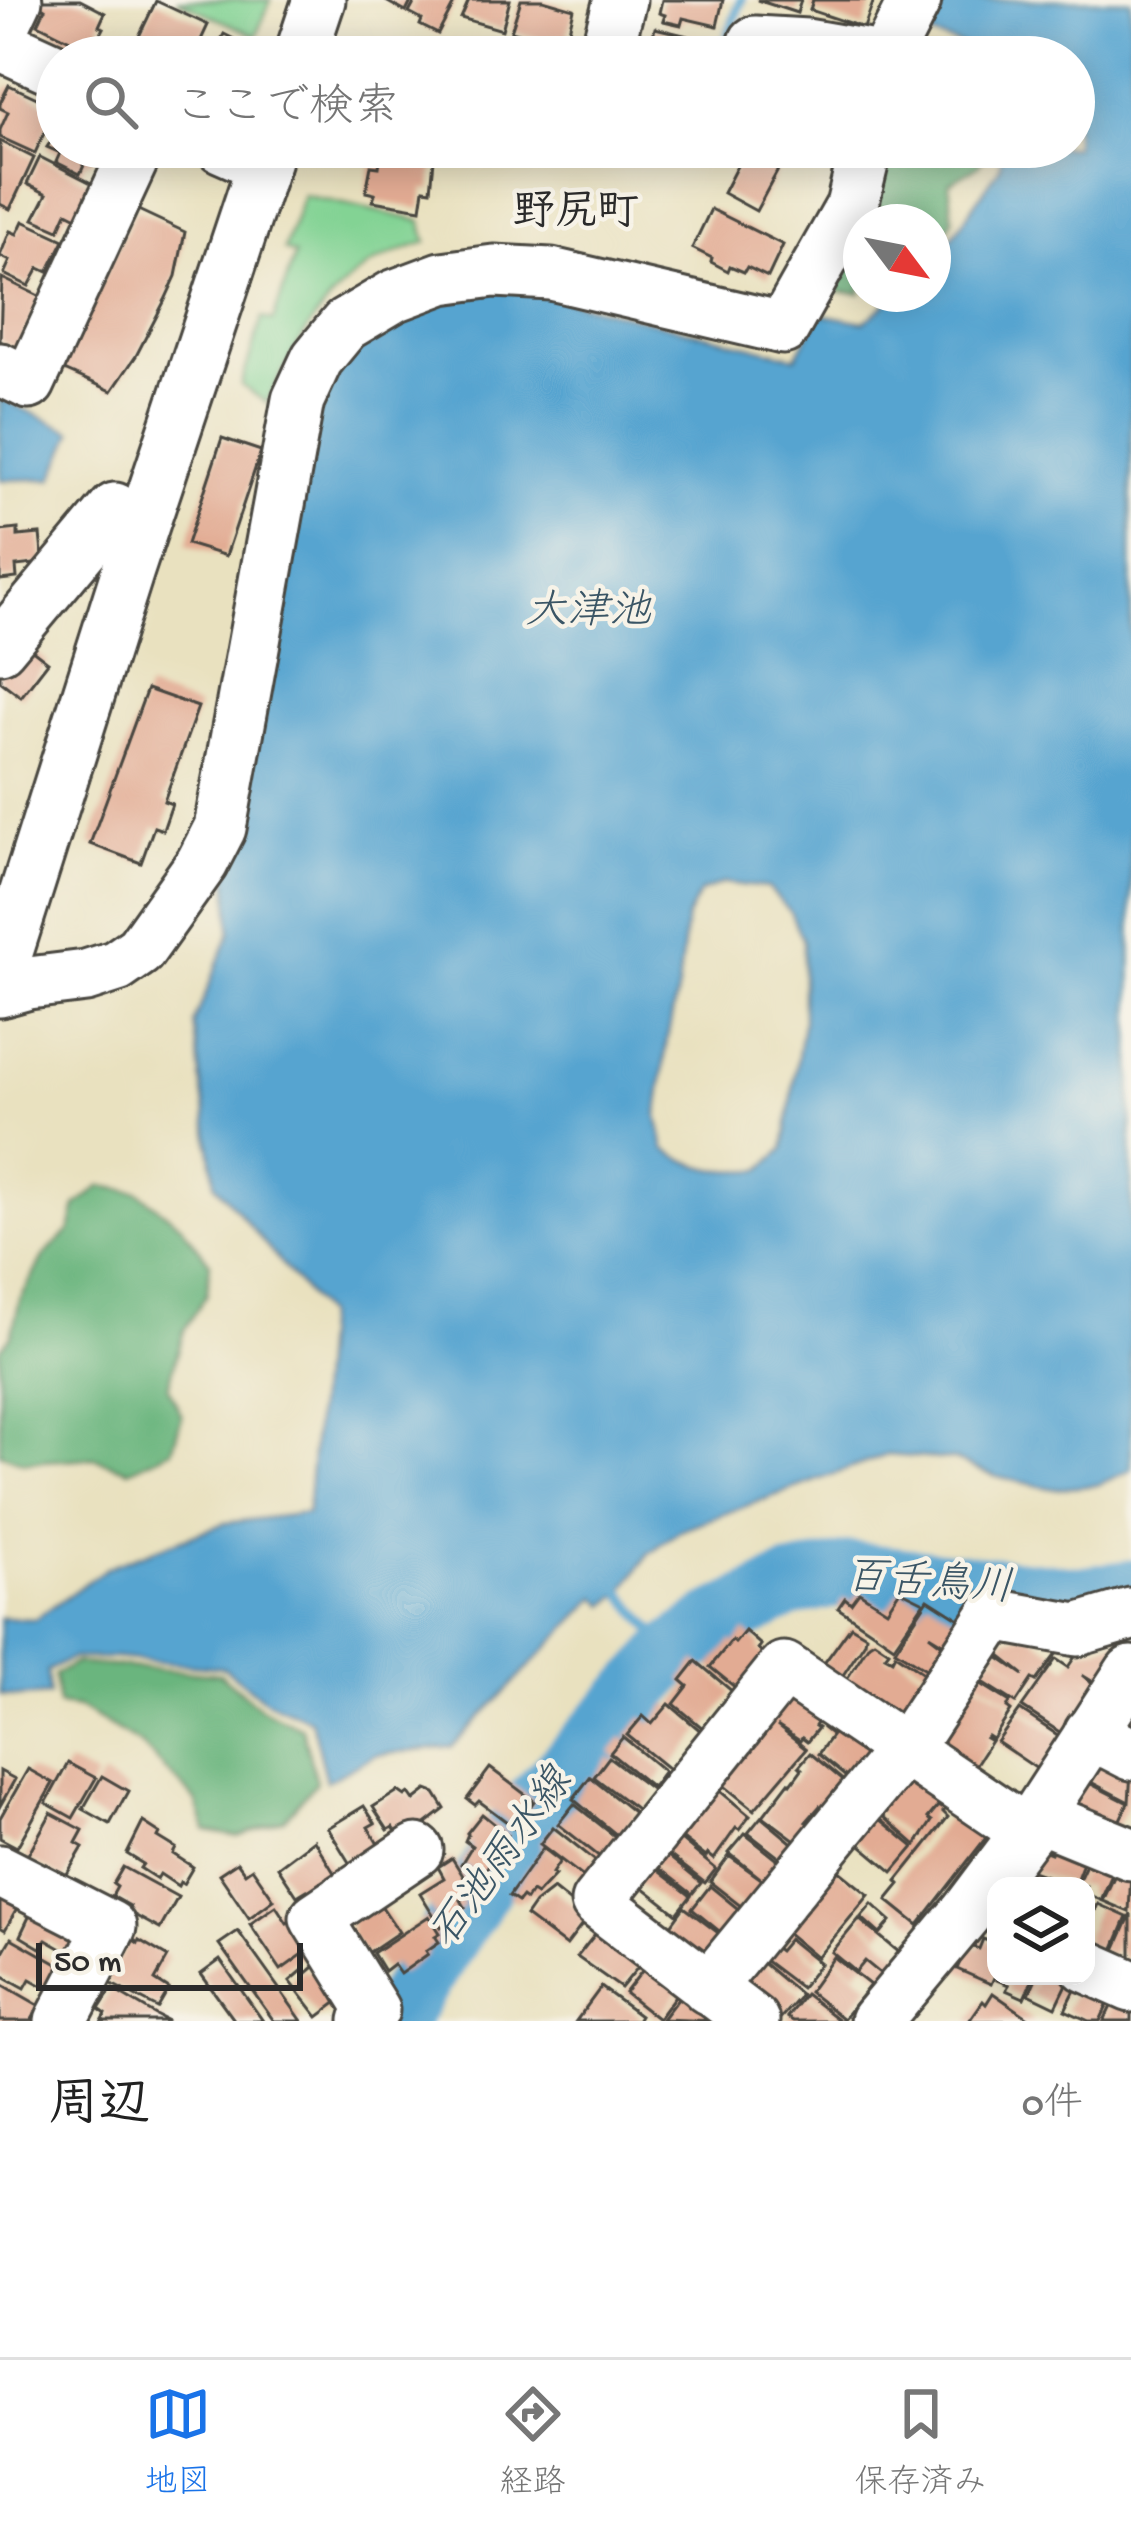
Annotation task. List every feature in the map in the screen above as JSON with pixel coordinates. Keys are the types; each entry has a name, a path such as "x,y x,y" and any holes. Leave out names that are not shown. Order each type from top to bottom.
{"street":[{"path":"0,34 16,0"},
{"path":"307,36 319,0"},
{"path":"611,36 620,0"},
{"path":"897,36 915,0"},
{"path":"0,44 36,60"},
{"path":"0,369 29,383 128,168"},
{"path":"0,974 10,892 247,168"},
{"path":"0,991 116,966 140,950 202,863 220,828 298,400 317,359 345,325 394,296 442,278 494,271 551,274 783,328 852,206 861,168"},
{"path":"0,647 115,508"},
{"path":"708,1988 915,1735 994,1616 1077,1630 1131,1613"},
{"path":"753,2021 597,1902 784,1668 902,1748 1032,1824 1131,1854"},
{"path":"876,2021 982,1919 1032,1824 1110,1743 1131,1672"},
{"path":"366,2021 373,2010 316,1918 417,1850"},
{"path":"0,1871 110,1927 61,2021"},
{"path":"1095,1970 1131,1986"}],"green space":[{"path":"177,0 271,0 256,36"},
{"path":"878,168 975,168 949,183 953,219 951,222 951,204 869,204"},
{"path":"303,195 421,221 427,242 374,263 339,290 299,344 267,403 241,385 262,318 273,321 295,255 284,250"},
{"path":"101,1186 138,1192 181,1225 210,1263 207,1294 184,1330 168,1387 182,1416 172,1450 129,1470 95,1458 24,1462 0,1453 0,1350 11,1335 20,1300 44,1256 70,1230 76,1206"},
{"path":"75,1663 220,1674 262,1709 302,1728 316,1782 284,1819 239,1837 206,1831 196,1801 140,1744 79,1708 58,1705 54,1675"}],"water":[{"name":"大津池","path":"939,0 1131,0 1131,1470 1097,1485 1055,1489 997,1477 954,1460 887,1455 682,1529 649,1553 622,1593 606,1605 597,1597 452,1747 375,1755 326,1781 311,1720 267,1701 224,1668 73,1658 47,1671 49,1695 0,1694 0,1618 35,1619 108,1567 225,1523 307,1513 324,1315 215,1184 194,1023 231,931 227,861 316,419 346,354 440,297 516,288 796,357 820,314 864,322 876,312 951,312 951,239 999,168 1095,168 1095,36 922,33","holes":["724,883 768,888 790,912 803,941 803,1023 784,1149 761,1170 733,1171 689,1162 665,1149 658,1116 667,1038 686,919 700,892"]},
{"path":"0,398 73,432 53,479 0,480"}],"building":[{"path":"43,0 80,0 105,13 99,26 104,28 100,36 62,36 38,24 45,9 40,6"},
{"path":"384,0 412,0 406,12"},
{"path":"416,0 456,0 438,34 409,13"},
{"path":"469,0 510,0 502,30 461,18"},
{"path":"521,0 543,0 574,9 567,36 511,31"},
{"path":"662,0 723,0 717,26 683,18 681,25 663,21 665,15 659,13"},
{"path":"757,0 801,0 797,13"},
{"path":"813,0 874,0 864,28 810,10"},
{"path":"156,1 208,25 203,36 139,36"},
{"path":"655,28 688,36 653,36"},
{"path":"9,85 36,98 35,153 0,137 8,112 0,103"},
{"path":"0,141 34,158 10,209 0,204"},
{"path":"36,165 62,168 95,185 79,218 67,212 59,230 34,219 47,194 27,184"},
{"path":"371,168 433,168 431,190 424,189 421,209 373,201 375,194 366,192"},
{"path":"736,168 779,168 756,211 723,193"},
{"path":"136,209 185,232 176,276 165,300 112,391 60,368"},
{"path":"711,209 783,245 768,277 747,267 744,272 730,266 728,271 692,248"},
{"path":"23,221 64,240 48,272 39,268 29,286 4,274 10,261 0,256 10,231 17,234"},
{"path":"2,278 41,297 17,349 0,341"},
{"path":"222,438 261,451 226,556 187,544"},
{"path":"18,529 18,536 40,534 43,563 16,566 17,578 0,580 0,531"},
{"path":"22,642 48,662 21,697 0,681 0,670"},
{"path":"147,689 198,707 164,801 172,804 163,830 154,827 141,863 90,844"},
{"path":"900,1590 924,1602 894,1646 838,1608 845,1598 851,1603 859,1592 887,1610"},
{"path":"928,1599 972,1627 957,1652 929,1635 953,1653 937,1676 895,1650"},
{"path":"851,1626 866,1635 865,1642 841,1678 822,1666"},
{"path":"745,1631 770,1658 742,1693 710,1667"},
{"path":"1030,1634 1057,1653 1016,1703 975,1677 995,1655 1024,1675 995,1652 1006,1638"},
{"path":"1131,1639 1100,1686 1082,1675 1098,1688 1064,1735 1022,1707 1056,1659 1068,1667 1079,1651"},
{"path":"874,1641 889,1651 885,1656 892,1660 895,1654 935,1681 893,1719 843,1685"},
{"path":"696,1661 733,1692 705,1730 674,1704 688,1686 681,1680"},
{"path":"973,1679 1010,1702 1007,1708 1011,1711 993,1739 986,1738 991,1741 970,1773 933,1749"},
{"path":"777,1696 825,1712 807,1742 777,1726 806,1749 754,1810 717,1780"},
{"path":"669,1704 702,1732 669,1769 627,1735 643,1716 652,1724"},
{"path":"1020,1710 1062,1738 1040,1771 997,1742"},
{"path":"834,1714 877,1748 851,1781 818,1754 832,1735 823,1728"},
{"path":"623,1737 664,1771 652,1787 610,1753"},
{"path":"810,1753 852,1788 829,1814 820,1806 806,1822 811,1825 799,1843 763,1816"},
{"path":"1102,1756 1131,1771 1129,1802 1089,1781"},
{"path":"609,1757 655,1792 640,1812 594,1777"},
{"path":"68,1763 96,1778 73,1818 46,1803"},
{"path":"490,1768 534,1801 515,1828 479,1801 475,1805 467,1799"},
{"path":"28,1769 53,1783 17,1847 0,1838 0,1818"},
{"path":"0,1771 15,1779 0,1806"},
{"path":"900,1774 949,1798 928,1818 932,1821 916,1845 874,1808"},
{"path":"102,1776 128,1791 110,1824 83,1809"},
{"path":"590,1777 636,1814 618,1836 573,1799"},
{"path":"708,1781 750,1816 714,1859 670,1829"},
{"path":"1085,1781 1128,1803 1115,1830 1071,1809"},
{"path":"427,1790 435,1793 445,1809 409,1837 401,1838 393,1827 388,1830 373,1807 398,1791 405,1796 409,1793 414,1800"},
{"path":"954,1798 992,1830 918,1925 887,1900 948,1817 943,1812"},
{"path":"574,1804 617,1838 601,1858 558,1824"},
{"path":"364,1806 375,1823 368,1827 382,1851 353,1869 328,1828"},
{"path":"51,1813 83,1830 76,1843 83,1847 64,1879 26,1858"},
{"path":"482,1814 508,1835 481,1877 461,1864 472,1846 465,1841 467,1833"},
{"path":"874,1814 914,1847 893,1872 850,1836"},
{"path":"761,1817 797,1847 785,1862 748,1833"},
{"path":"143,1822 176,1848 173,1854 193,1867 183,1884 178,1886 160,1874 157,1879 127,1854"},
{"path":"553,1827 602,1866 590,1882 540,1844"},
{"path":"670,1831 716,1869 705,1883 658,1846"},
{"path":"745,1834 784,1865 747,1911 710,1882 729,1856 764,1881 729,1853"},
{"path":"314,1840 339,1881 312,1898 307,1890 297,1896 278,1867"},
{"path":"656,1846 701,1883 692,1894 646,1858"},
{"path":"1054,1846 1088,1850 1078,1877 1049,1877 1032,1871 1041,1849 1051,1853"},
{"path":"543,1848 560,1861 555,1875 536,1895 531,1892 518,1902 509,1896"},
{"path":"1091,1854 1116,1865 1101,1900 1095,1898 1095,1877 1080,1877"},
{"path":"452,1858 473,1892 461,1900 465,1907 459,1915 441,1927 420,1893 444,1878 438,1867"},
{"path":"237,1862 245,1873 252,1868 274,1900 249,1918 219,1874"},
{"path":"647,1862 691,1896 677,1914 634,1880"},
{"path":"828,1862 869,1895 817,1958 781,1928"},
{"path":"1119,1866 1131,1871 1129,1912 1103,1901"},
{"path":"123,1867 178,1897 160,1929 127,1911 130,1906 112,1896"},
{"path":"710,1886 742,1912 724,1935 692,1909"},
{"path":"0,1888 22,1900 5,1930 0,1927"},
{"path":"553,1889 588,1917 566,1946 526,1916"},
{"path":"378,1901 399,1932 365,1955 348,1930 352,1927 348,1922"},
{"path":"36,1902 86,1939 76,1957 46,1940 40,1948 20,1936"},
{"path":"872,1904 891,1921 880,1934 861,1917"},
{"path":"1098,1904 1127,1917 1111,1955 1095,1948"},
{"path":"276,1906 287,1923 294,1919 313,1947 281,1970 250,1924"},
{"path":"684,1907 725,1938 703,1967 663,1936"},
{"path":"1131,1914 1131,1961 1115,1950"},
{"path":"429,1916 440,1933 435,1936 439,1942 400,1974 393,1964 384,1971 373,1953"},
{"path":"859,1919 906,1958 888,1980 865,1961 856,1972 832,1952"},
{"path":"600,1928 643,1961 621,1988 577,1957"},
{"path":"238,1931 302,2021 274,2021 219,1944"},
{"path":"11,1938 64,1968 56,1993 30,1979 25,1988 0,1974 0,1957"},
{"path":"131,1938 168,1957 155,1980 169,1989 158,2008 106,1981"},
{"path":"789,1939 820,1964 801,1988 760,1957 770,1944 779,1951"},
{"path":"983,1939 987,1941 987,1982 957,1969 967,1945 979,1949"},
{"path":"753,1955 801,1995 778,2021 735,1988"},
{"path":"834,1957 870,1985 843,2019 809,1992"},
{"path":"220,1960 263,2021 235,2021 201,1974"},
{"path":"320,1962 346,1996 318,2017 290,1981"},
{"path":"649,1962 680,1989 658,2019 625,1993"},
{"path":"0,1983 40,2006 31,2021 0,2021"},
{"path":"1009,1985 1030,1985 1024,1998 1006,1990"},
{"path":"1033,1985 1067,1985 1056,2007 1029,1994"},
{"path":"1078,1985 1089,1985 1109,2002 1100,2021 1065,2010"},
{"path":"601,1987 640,2016 637,2021 576,2021"},
{"path":"112,1989 168,2021 102,2021 106,2014 99,2009"},
{"path":"685,1989 717,2021 662,2019"},
{"path":"993,1993 1033,2021 969,2021"},
{"path":"805,1994 840,2021 787,2017"},
{"path":"1113,2002 1131,2010 1131,2021 1104,2021"}],"waterway":[{"path":"728,36 741,0"},
{"name":"百舌鳥川","path":"393,2021 533,1806 672,1654 717,1622 790,1586 851,1573 1083,1598 1131,1591"},
{"path":"622,1593 672,1654"}],"district":[{"name":"野尻町","path":"576,215"}],"water label":[{"name":"石池雨水線","path":"504,1860"}]}
